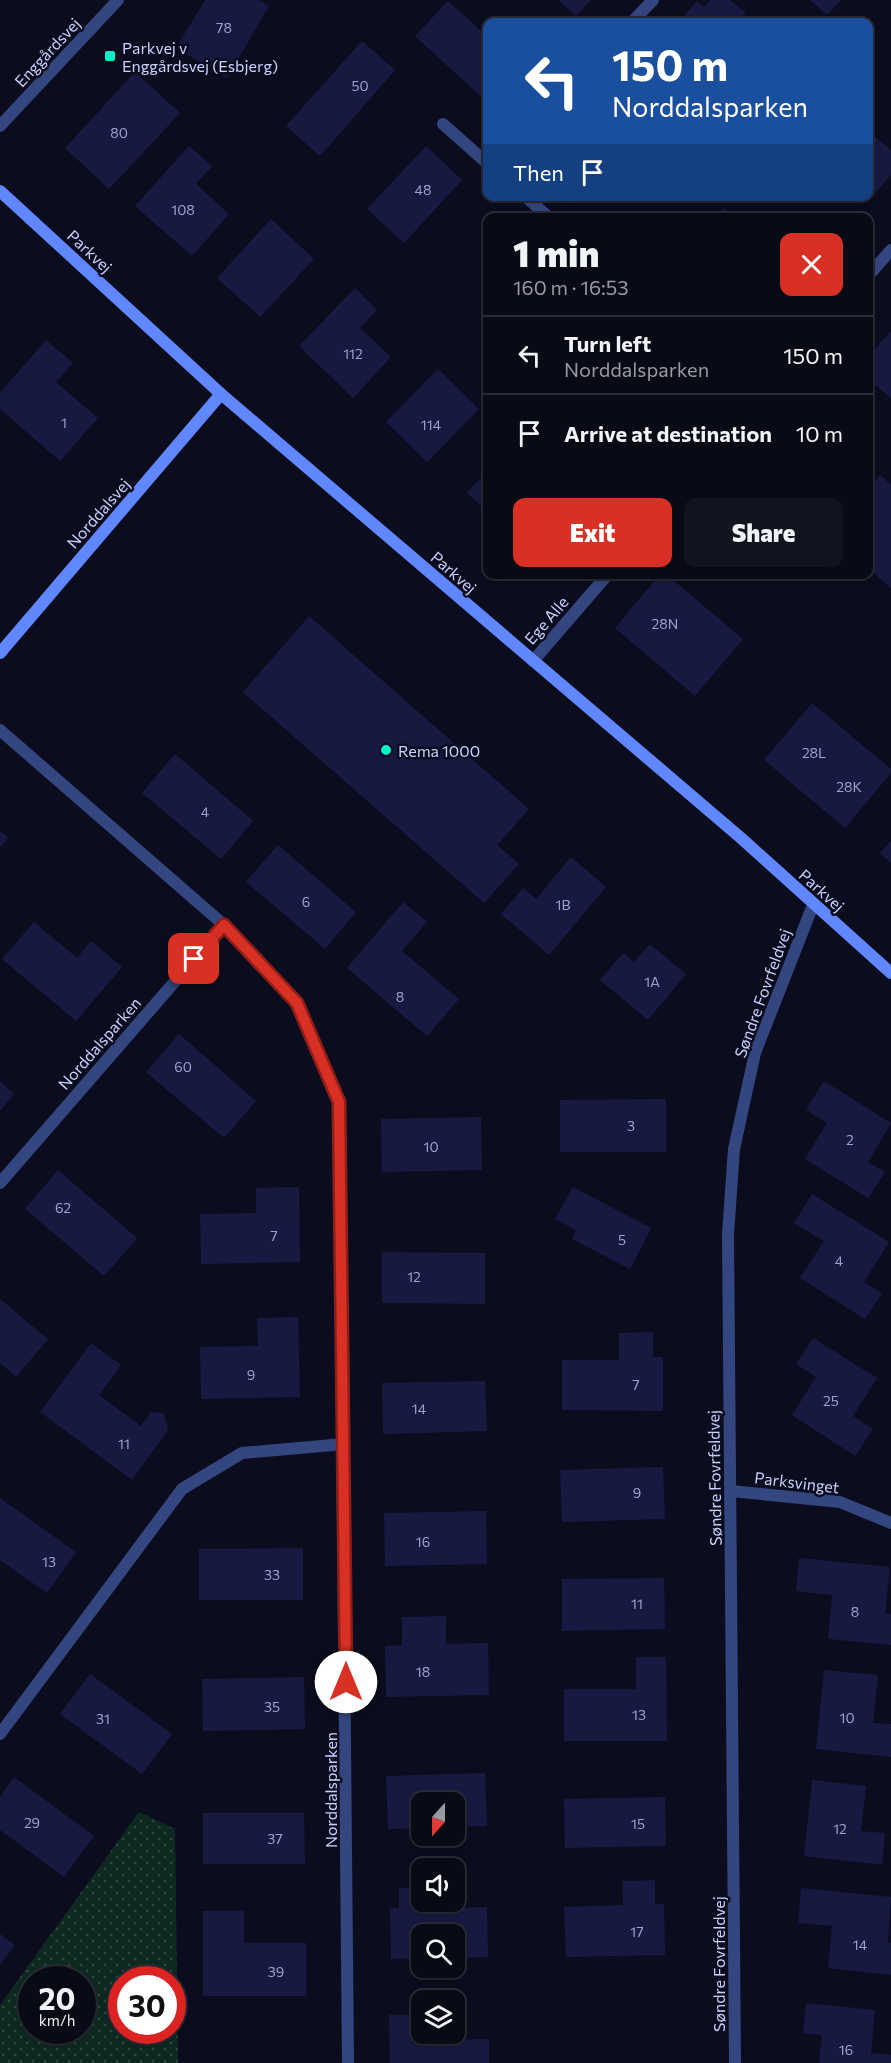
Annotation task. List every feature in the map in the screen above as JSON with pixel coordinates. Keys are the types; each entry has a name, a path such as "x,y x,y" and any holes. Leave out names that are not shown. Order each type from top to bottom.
{"street":[{"name":"Enggårdsvej","path":"0,126 118,0"},
{"path":"636,18 653,0"},
{"path":"443,124 483,160"},
{"name":"Parkvej","path":"0,191 221,394 741,838 891,973"},
{"path":"531,201 544,213"},
{"path":"873,270 891,250"},
{"name":"Norddalsvej","path":"0,653 221,394"},
{"name":"Ege Alle","path":"533,661 604,579"},
{"name":"Norddalsparken","path":"0,730 224,925 297,1003 339,1102 348,2063"},
{"name":"Søndre Fovrfeldvej","path":"735,2063 728,1234 734,1149 755,1053 813,905"},
{"name":"Norddalsparken","path":"0,1183 224,925"},
{"path":"0,1734 182,1489 242,1453 344,1444"},
{"name":"Parksvinget","path":"731,1491 840,1502 891,1523"}],"green space":[{"path":"139,1812 175,1829 177,1966 108,1966 108,2044 178,2044 178,2063 0,2063 0,2005 18,1980 18,2044 96,2044 96,1966 28,1966"}],"building":[{"path":"205,0 259,0 269,6 227,78 176,48"},
{"path":"558,0 591,0 576,16"},
{"path":"710,0 730,0 746,13 742,18 682,18 697,1 704,7"},
{"path":"810,0 841,0 827,15"},
{"path":"448,1 483,32 483,98 415,36"},
{"path":"362,41 395,70 320,156 286,126"},
{"path":"135,72 180,113 109,189 65,148"},
{"path":"873,135 891,150 891,175 873,196"},
{"path":"189,146 212,166 196,184 229,214 192,256 135,206"},
{"path":"426,146 462,180 404,243 367,209"},
{"path":"724,208 729,213 720,213"},
{"path":"271,219 314,259 260,317 217,278"},
{"path":"355,288 377,310 360,328 391,357 353,398 299,346"},
{"path":"891,331 891,398 873,383 873,351"},
{"path":"46,340 73,363 56,382 98,418 60,461 0,409 0,393"},
{"path":"438,369 479,409 427,462 386,422"},
{"path":"483,475 483,507 467,493"},
{"path":"880,475 891,485 891,588 873,572 873,484"},
{"path":"656,579 672,579 743,639 695,696 615,628"},
{"name":"Rema 1000","path":"309,616 529,809 497,845 519,864 484,903 243,692"},
{"path":"812,703 891,769 891,773 845,828 764,760"},
{"path":"175,754 253,821 221,859 142,793"},
{"path":"0,831 8,838 0,848"},
{"path":"891,841 891,863 880,853"},
{"path":"278,845 356,912 325,949 246,882"},
{"path":"571,857 606,887 549,955 501,914 523,888 536,899"},
{"path":"403,902 427,922 402,951 459,999 427,1036 347,968"},
{"path":"34,922 77,958 91,941 122,967 76,1021 2,959"},
{"path":"650,944 686,974 648,1020 600,980 623,953 634,962"},
{"path":"179,1034 256,1101 224,1138 146,1072"},
{"path":"0,1081 14,1094 0,1111"},
{"path":"824,1081 891,1123 868,1162 885,1172 868,1198 805,1159 827,1123 806,1110"},
{"path":"666,1099 666,1152 560,1152 560,1100"},
{"path":"481,1117 482,1170 382,1172 381,1119"},
{"path":"58,1170 137,1238 104,1276 25,1209"},
{"path":"299,1187 300,1262 201,1264 200,1214 256,1213 256,1188"},
{"path":"573,1187 651,1228 630,1269 572,1239 576,1230 555,1219"},
{"path":"812,1194 889,1242 864,1282 882,1293 865,1319 800,1278 824,1241 794,1223"},
{"path":"382,1252 485,1253 485,1304 382,1303"},
{"path":"0,1299 48,1339 16,1377 0,1363"},
{"path":"298,1317 300,1397 201,1399 200,1347 258,1346 257,1318"},
{"path":"653,1332 653,1357 663,1357 663,1411 562,1410 562,1360 619,1360 619,1333"},
{"path":"813,1338 877,1378 853,1416 873,1429 855,1456 792,1415 816,1377 796,1364"},
{"path":"91,1343 121,1365 99,1395 141,1426 151,1412 164,1413 168,1430 132,1480 40,1412"},
{"path":"485,1381 487,1431 383,1434 382,1383"},
{"path":"663,1467 665,1519 562,1522 560,1470"},
{"path":"0,1498 76,1552 47,1593 0,1560"},
{"path":"486,1511 487,1564 385,1566 384,1513"},
{"path":"303,1548 303,1600 199,1600 199,1549"},
{"path":"799,1558 890,1567 885,1614 891,1614 891,1645 828,1639 832,1595 796,1591"},
{"path":"664,1578 665,1629 562,1631 562,1579"},
{"path":"446,1616 446,1644 488,1643 489,1695 386,1697 385,1646 402,1645 402,1617"},
{"path":"636,1657 666,1657 667,1741 564,1741 564,1689 636,1689"},
{"path":"824,1670 878,1675 873,1723 891,1724 891,1757 816,1749"},
{"path":"90,1674 172,1734 142,1774 60,1714"},
{"path":"304,1677 305,1729 203,1731 202,1679"},
{"path":"485,1773 487,1826 465,1827 465,1792 411,1792 411,1828 388,1829 386,1776"},
{"path":"14,1777 94,1836 64,1877 0,1830 0,1797"},
{"path":"812,1780 866,1786 861,1831 885,1833 882,1865 804,1856"},
{"path":"665,1797 666,1846 565,1848 564,1799"},
{"path":"203,1813 304,1813 305,1864 203,1864"},
{"path":"655,1880 655,1904 664,1904 665,1955 566,1957 564,1907 623,1905 622,1881"},
{"path":"399,1888 411,1888 411,1912 465,1912 465,1907 487,1907 488,1957 465,1958 465,1924 411,1924 411,1958 391,1959 390,1908 399,1908"},
{"path":"801,1888 891,1897 888,1943 891,1943 891,1975 828,1968 832,1926 798,1923"},
{"path":"203,1911 244,1911 244,1943 306,1943 306,1996 203,1996"},
{"path":"0,1934 15,1945 0,1965"},
{"path":"806,2003 875,2010 871,2053 891,2055 891,2063 819,2063 822,2035 803,2033"},
{"path":"389,2015 411,2015 411,2044 465,2044 465,2039 489,2039 489,2063 390,2063"}],"place":[{"name":"Parkvej v Enggårdsvej (Esbjerg)","path":"110,56"},
{"name":"Rema 1000","path":"386,750"}],"route":[{"path":"194,959 224,925 297,1003 339,1102 346,1682"}]}
